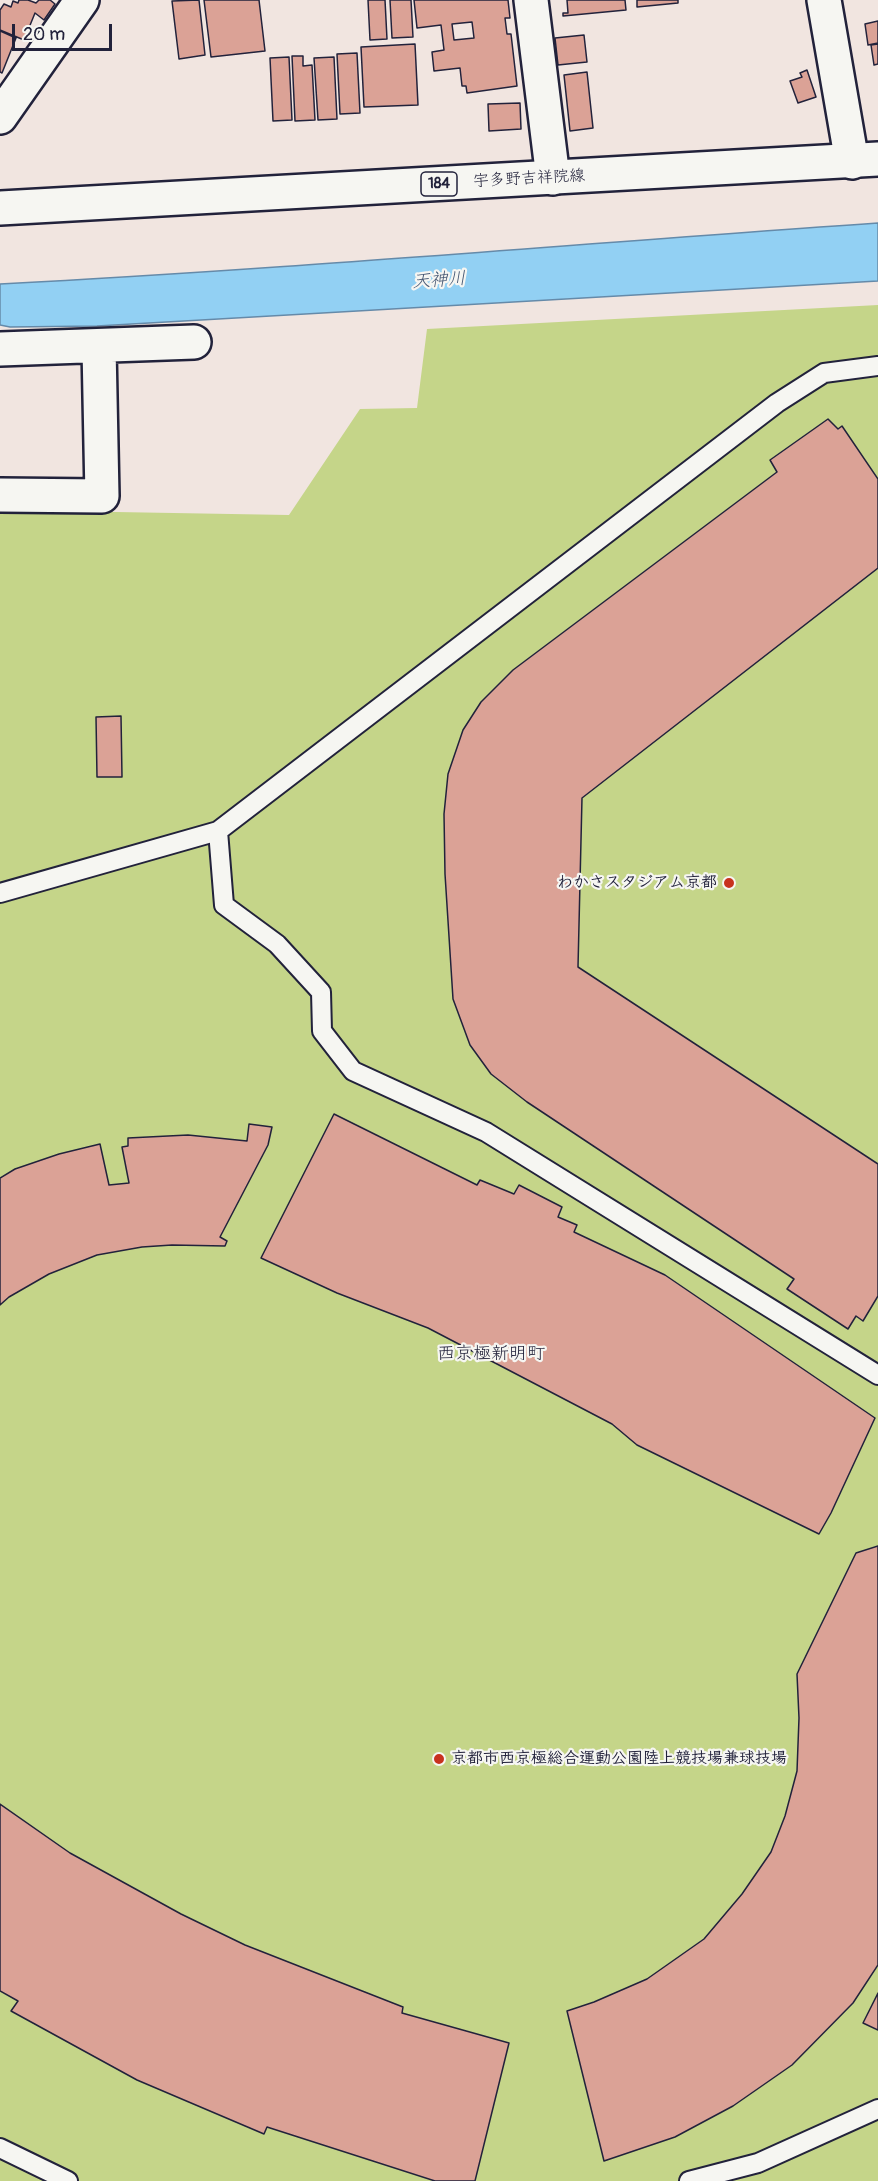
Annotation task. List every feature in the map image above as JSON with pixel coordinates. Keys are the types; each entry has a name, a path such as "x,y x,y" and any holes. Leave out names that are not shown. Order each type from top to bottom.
{"main road":[{"path":"0,117 82,0"},
{"path":"531,0 553,178"},
{"path":"824,0 865,160"},
{"name":"宇多野吉祥院線","path":"0,208 865,160"},
{"path":"0,349 194,342"},
{"path":"0,495 102,496 99,347"}],"lane":[{"path":"0,893 218,831 777,403 824,373 878,366"},
{"path":"218,831 224,905 277,944 321,992 322,1031 353,1071 486,1132 878,1375"},
{"path":"689,2181 758,2163 878,2109"},
{"path":"0,2148 68,2181"}],"green space":[{"path":"878,305 878,2181 0,2181 0,510 289,515 360,409 417,408 427,329"}],"water":[{"name":"天神川","path":"878,223 878,281 97,326 10,327 0,325 0,284 329,263"}],"building":[{"path":"19,0 36,3 39,0 50,0 55,4 44,20 35,13 24,40 0,30 0,10 4,4 11,7 13,1 18,3"},
{"path":"199,0 205,55 179,59 172,1"},
{"path":"204,0 259,0 265,51 211,57"},
{"path":"368,0 385,0 387,39 370,40"},
{"path":"390,0 411,0 413,37 392,38"},
{"path":"414,0 508,0 510,18 505,18 507,34 511,34 517,86 467,93 466,86 462,86 460,68 434,71 432,52 444,50 441,25 417,28","holes":["472,22 474,38 454,40 452,24"]},
{"path":"567,0 625,0 626,10 563,16 563,13 568,13"},
{"path":"637,0 678,0 678,3 637,7"},
{"path":"878,21 878,43 868,45 865,24"},
{"path":"0,31 16,38 2,73 0,72"},
{"path":"584,35 587,62 558,65 555,38"},
{"path":"415,44 418,105 364,107 361,47"},
{"path":"878,44 878,64 874,65 871,45"},
{"path":"357,53 360,113 340,114 337,54"},
{"path":"292,56 303,56 303,66 312,65 315,120 295,121"},
{"path":"289,57 292,120 273,121 270,58"},
{"path":"334,57 337,119 318,120 314,58"},
{"path":"807,70 816,97 798,103 790,81 802,77 800,73"},
{"path":"587,72 593,128 570,131 564,75"},
{"path":"520,103 521,129 489,131 488,104"},
{"path":"828,419 838,429 842,426 878,479 878,568 582,798 578,967 878,1164 878,1296 863,1321 856,1316 848,1329 787,1289 794,1279 527,1102 491,1074 470,1045 453,999 445,874 444,814 448,774 463,730 481,702 513,670 777,472 770,460"},
{"path":"121,716 122,777 97,777 96,717"},
{"path":"334,1114 477,1185 480,1180 514,1194 519,1185 562,1207 558,1217 577,1225 574,1232 665,1275 875,1418 819,1534 637,1445 612,1424 428,1328 337,1293 261,1258"},
{"path":"249,1124 272,1127 268,1145 220,1237 227,1241 225,1246 142,1247 97,1255 49,1274 9,1297 0,1305 0,1178 15,1169 59,1154 100,1144 109,1185 129,1183 122,1147 128,1146 128,1138 188,1135 247,1141"},
{"path":"878,1546 878,1965 853,2003 792,2065 733,2106 675,2137 604,2161 567,2011 647,1979 704,1939 742,1894 771,1852 785,1816 797,1771 799,1718 797,1674 856,1553"},
{"path":"0,1804 70,1853 181,1914 245,1945 403,2007 402,2013 509,2043 475,2181 435,2181 267,2127 264,2134 137,2080 11,2011 18,2001 0,1991"},
{"path":"878,1993 878,2030 863,2023"}],"place":[{"name":"わかさスタジアム京都","path":"729,883"},
{"name":"京都市西京極総合運動公園陸上競技場兼球技場","path":"439,1759"}],"district":[{"name":"西京極新明町","path":"491,1354"}]}
